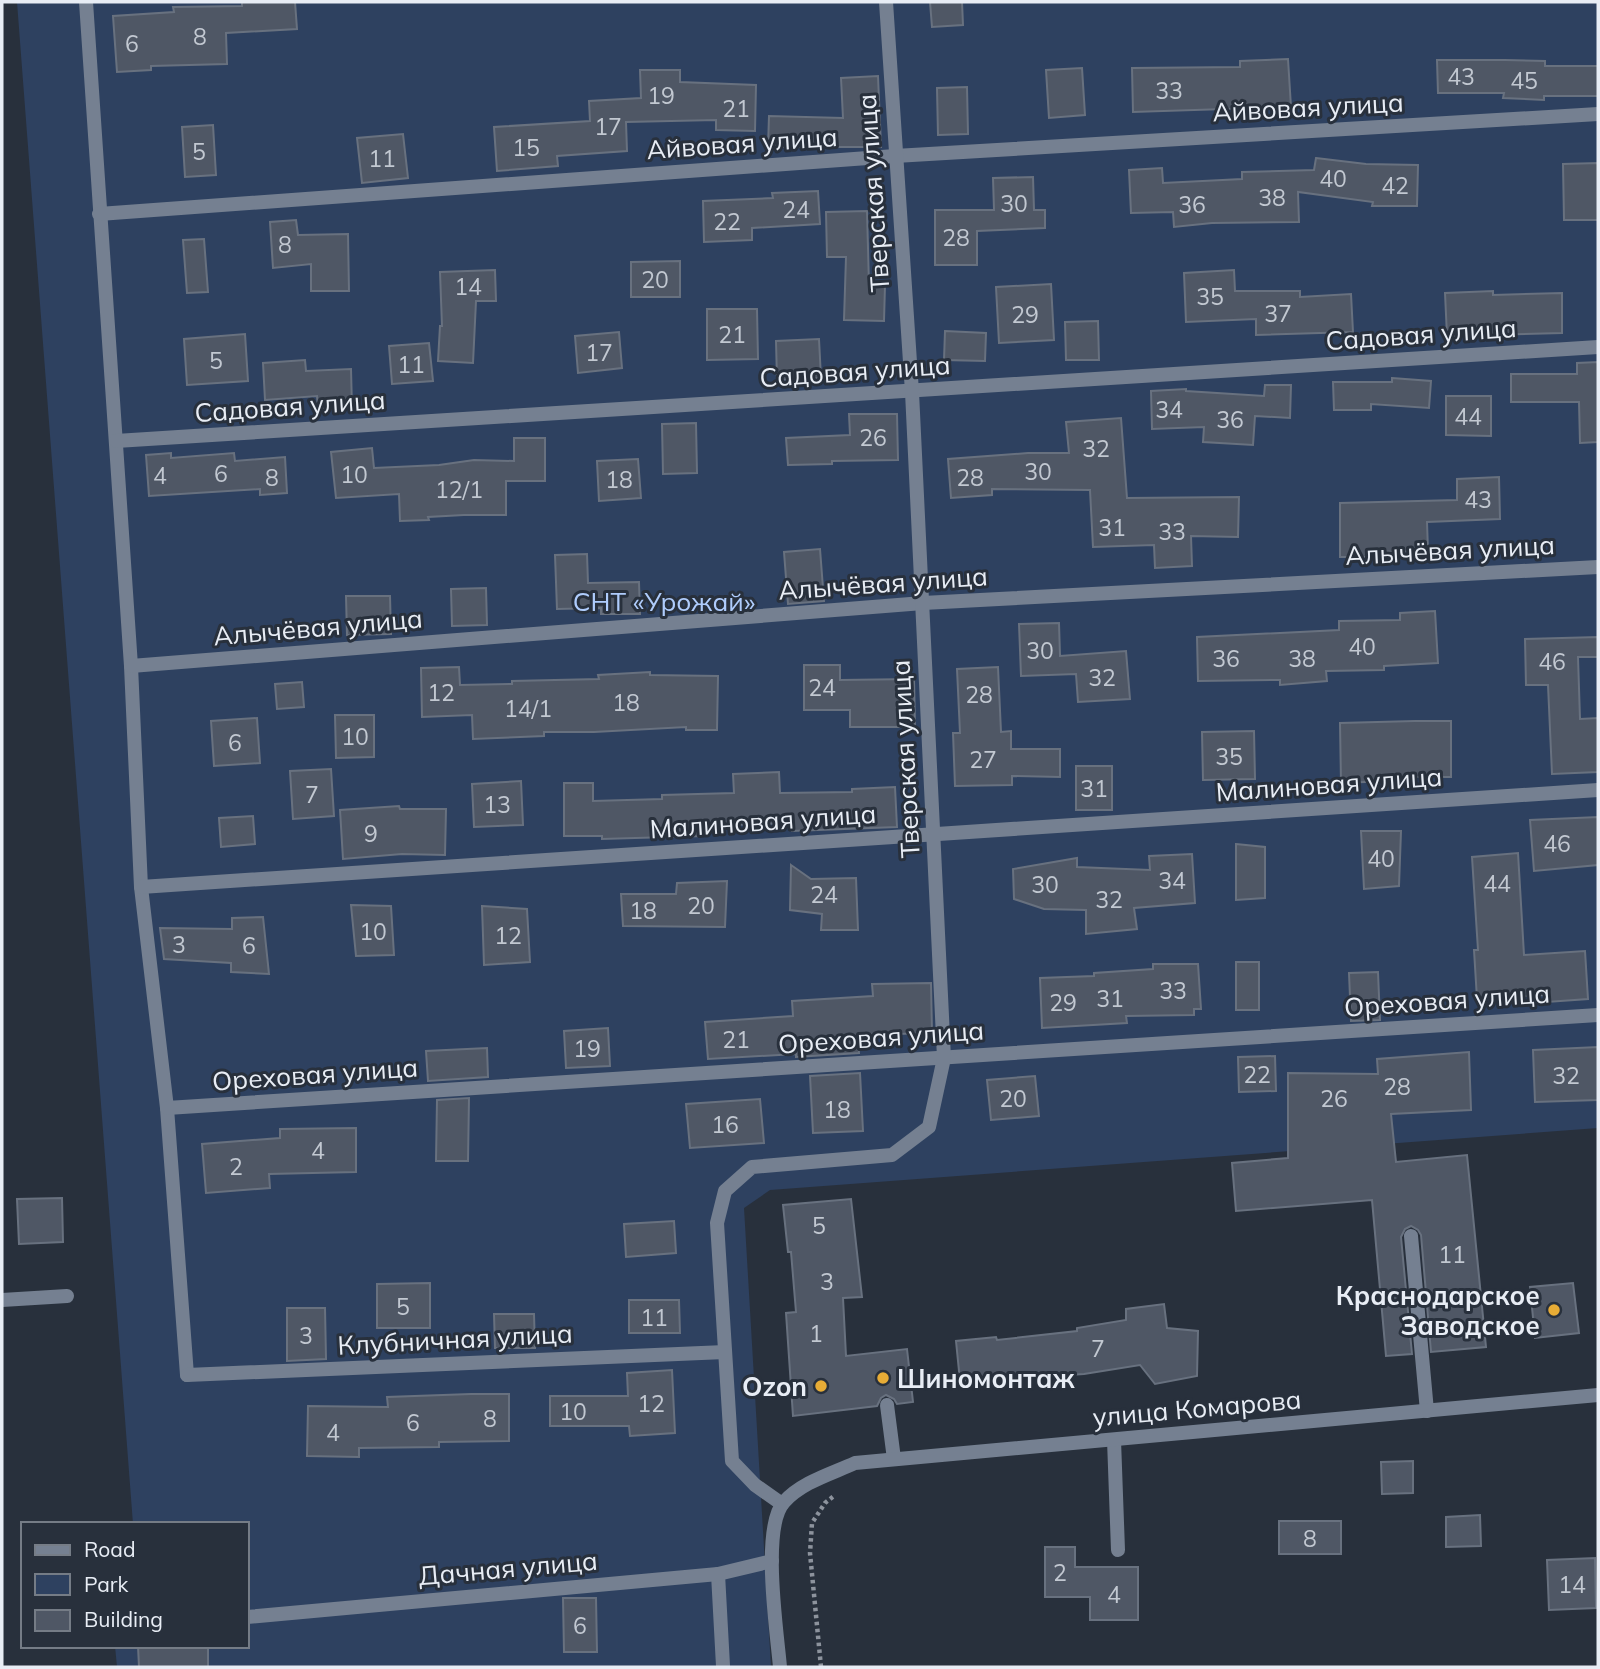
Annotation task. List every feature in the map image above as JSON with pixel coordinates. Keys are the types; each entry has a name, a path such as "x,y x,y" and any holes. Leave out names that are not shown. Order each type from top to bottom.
{"street":[{"path":"86,2 131,666 141,887 167,1108"},
{"name":"Тверская улица","path":"782,1504 755,1485 732,1461 717,1223 725,1191 752,1167 892,1155 929,1128 944,1058 912,392 886,2"},
{"name":"Айвовая улица","path":"99,214 895,156 1598,114"},
{"name":"Садовая улица","path":"116,441 1598,347"},
{"name":"Алычёвая улица","path":"131,666 923,603 1598,567"},
{"name":"Малиновая улица","path":"141,887 1598,790"},
{"name":"Ореховая улица","path":"167,1108 1598,1015"},
{"name":"Клубничная улица","path":"167,1108 187,1375 725,1352"},
{"path":"1411,1236 1427,1411"},
{"path":"2,1300 67,1296"},
{"name":"улица Комарова","path":"782,1504 805,1486 855,1463 1598,1395"},
{"path":"887,1405 894,1459"},
{"path":"1114,1440 1118,1550"},
{"path":"780,1667 772,1535 782,1504"},
{"name":"Дачная улица","path":"248,1617 718,1574 772,1562"},
{"path":"718,1574 723,1666"}],"path":[{"path":"821,1667 810,1553 812,1523 825,1503 844,1488"}],"green space":[{"name":"СНТ «Урожай»","path":"17,2 1598,2 1598,1128 770,1190 744,1208 771,1667 117,1667 115,1648 248,1648 248,1522 133,1522"}],"building":[{"path":"242,2 295,2 297,29 226,33 227,64 151,66 151,70 117,72 113,16 174,12 173,7 242,6"},
{"path":"930,2 962,2 963,25 932,27"},
{"path":"1288,59 1291,107 1133,112 1132,68 1240,67 1240,61"},
{"path":"1437,60 1545,61 1545,66 1598,66 1598,96 1544,96 1544,100 1503,98 1504,93 1438,93"},
{"path":"1082,68 1085,115 1049,118 1046,70"},
{"path":"640,70 680,70 680,82 756,85 755,131 716,130 716,120 626,122 627,151 557,156 558,166 497,171 494,127 590,121 589,101 641,98"},
{"path":"878,76 881,147 768,147 769,116 843,118 841,78"},
{"path":"967,87 968,134 938,135 937,88"},
{"path":"213,125 216,175 185,177 182,127"},
{"path":"403,134 408,178 362,183 357,138"},
{"path":"1316,158 1366,164 1418,165 1417,206 1372,206 1373,202 1298,192 1299,222 1212,223 1174,227 1173,212 1131,213 1129,170 1162,168 1163,183 1242,179 1242,172 1314,170"},
{"path":"1598,163 1598,220 1564,220 1563,164"},
{"path":"1033,177 1034,210 1045,210 1045,228 977,231 977,265 935,265 935,210 994,210 993,178"},
{"path":"818,191 820,224 752,228 752,240 704,242 703,201 773,198 772,193"},
{"path":"867,211 869,285 885,285 884,321 844,320 846,257 827,257 826,212"},
{"path":"296,220 298,235 348,234 349,291 311,291 311,264 273,268 270,222"},
{"path":"204,239 208,292 187,293 183,240"},
{"path":"680,261 680,297 631,297 631,262"},
{"path":"495,270 496,301 476,301 473,363 438,361 442,326 440,272"},
{"path":"1234,270 1235,291 1300,291 1300,297 1351,294 1353,332 1256,335 1256,319 1186,322 1184,273"},
{"path":"1051,284 1054,340 999,343 996,287"},
{"path":"1493,291 1493,295 1562,293 1562,333 1447,336 1445,293"},
{"path":"707,309 757,309 758,359 707,360"},
{"path":"1098,321 1099,360 1066,360 1065,322"},
{"path":"945,331 986,333 985,361 944,360"},
{"path":"619,332 622,368 578,373 575,336"},
{"path":"245,334 248,381 187,385 184,339"},
{"path":"819,339 821,378 777,380 776,341"},
{"path":"429,343 433,381 392,384 389,346"},
{"path":"305,360 306,371 351,369 352,408 318,409 317,396 265,400 263,363"},
{"path":"1598,362 1598,442 1580,443 1579,402 1511,402 1511,374 1577,374 1577,363"},
{"path":"1392,378 1431,381 1429,408 1371,404 1371,410 1334,410 1333,382 1392,382"},
{"path":"1265,385 1291,385 1290,418 1255,416 1253,445 1203,442 1204,427 1152,429 1151,391 1186,389 1264,396"},
{"path":"1446,396 1491,396 1491,436 1446,435"},
{"path":"849,414 897,414 898,460 788,465 786,438 850,435"},
{"path":"1121,418 1127,498 1239,497 1238,537 1191,536 1192,566 1155,568 1154,545 1093,547 1090,490 992,489 992,495 951,498 948,459 1069,453 1066,422"},
{"path":"696,423 697,473 663,474 662,424"},
{"path":"514,438 545,438 545,481 506,481 506,515 428,517 429,520 400,521 399,494 336,498 331,452 372,448 374,468 439,465 474,460 514,461"},
{"path":"171,453 171,458 234,453 235,461 285,457 287,493 260,495 260,489 149,496 146,455"},
{"path":"638,459 641,498 599,501 597,461"},
{"path":"1499,477 1500,519 1427,522 1428,551 1380,552 1380,557 1340,557 1340,503 1457,500 1457,479"},
{"path":"820,549 824,601 788,604 784,552"},
{"path":"587,554 588,583 639,582 640,614 601,614 601,608 557,609 555,555"},
{"path":"486,588 487,625 452,626 451,589"},
{"path":"346,596 390,596 391,634 347,635"},
{"path":"1435,611 1438,663 1384,666 1384,670 1326,671 1327,681 1280,685 1280,680 1198,681 1197,637 1339,630 1339,621 1400,620 1400,613"},
{"path":"1059,623 1060,656 1126,651 1130,699 1078,702 1076,674 1021,676 1019,624"},
{"path":"1598,637 1598,657 1578,657 1580,719 1598,718 1598,772 1552,774 1548,685 1526,685 1525,639"},
{"path":"804,665 840,665 840,680 914,679 915,727 850,727 850,710 804,710"},
{"path":"459,667 460,685 599,679 598,675 650,672 650,675 718,676 717,730 686,730 686,727 544,732 544,736 473,739 472,715 422,717 421,668"},
{"path":"998,667 1001,732 1011,731 1011,749 1060,749 1060,777 1012,776 1012,785 955,786 953,733 960,733 957,669"},
{"path":"302,682 304,707 277,709 275,684"},
{"path":"335,715 374,715 374,757 336,758"},
{"path":"257,718 260,763 214,766 211,721"},
{"path":"1451,721 1451,777 1390,777 1390,781 1341,783 1340,723"},
{"path":"1254,731 1255,779 1203,780 1202,732"},
{"path":"1076,766 1112,766 1112,810 1076,810"},
{"path":"331,769 334,816 293,819 290,771"},
{"path":"779,772 780,793 852,792 852,789 895,787 897,827 792,831 792,823 702,826 703,836 602,839 602,836 564,836 564,783 593,783 593,801 662,799 662,795 734,793 733,774"},
{"path":"521,781 523,825 474,827 472,784"},
{"path":"399,806 400,809 446,809 445,855 402,854 343,859 340,810"},
{"path":"253,816 255,844 221,847 219,818"},
{"path":"1598,817 1598,865 1534,871 1530,820"},
{"path":"1361,831 1401,831 1399,886 1364,889"},
{"path":"1236,844 1265,847 1265,898 1236,900"},
{"path":"1518,853 1524,955 1585,951 1588,999 1547,1002 1546,995 1477,999 1474,950 1478,950 1472,857"},
{"path":"1192,854 1195,903 1134,908 1137,929 1086,934 1086,910 1044,909 1014,899 1013,869 1077,858 1077,867 1150,870 1149,856"},
{"path":"791,865 811,879 856,878 858,930 821,930 822,914 790,910"},
{"path":"727,881 725,927 623,926 621,894 676,894 677,883"},
{"path":"351,905 391,906 394,955 356,956"},
{"path":"482,906 527,909 530,962 484,965"},
{"path":"263,917 269,974 231,972 231,963 164,959 160,928 232,929 232,918"},
{"path":"1236,962 1259,962 1259,1010 1236,1010"},
{"path":"1153,964 1198,964 1201,1009 1194,1009 1194,1015 1126,1016 1127,1023 1042,1028 1040,978 1094,976 1094,973 1153,969"},
{"path":"1378,972 1380,1020 1351,1021 1349,973"},
{"path":"931,983 932,1033 858,1035 859,1053 708,1059 705,1022 793,1016 792,1001 873,996 872,984"},
{"path":"608,1028 610,1066 566,1068 564,1031"},
{"path":"1598,1047 1598,1100 1535,1102 1533,1050"},
{"path":"487,1048 488,1077 428,1081 426,1051"},
{"path":"1469,1052 1471,1110 1391,1114 1396,1162 1467,1155 1486,1347 1431,1352 1421,1235 1411,1226 1405,1229 1401,1237 1412,1354 1386,1356 1372,1200 1236,1211 1232,1163 1288,1158 1288,1073 1378,1074 1377,1059"},
{"path":"1275,1056 1276,1091 1239,1092 1238,1057"},
{"path":"860,1073 863,1131 813,1133 810,1076"},
{"path":"1035,1076 1039,1116 991,1120 987,1080"},
{"path":"469,1098 468,1161 436,1161 437,1100"},
{"path":"760,1099 764,1143 690,1148 686,1104"},
{"path":"356,1128 356,1172 269,1174 270,1188 206,1193 202,1144 280,1138 280,1129"},
{"path":"62,1198 63,1242 19,1244 17,1199"},
{"path":"851,1199 862,1297 843,1298 846,1356 907,1349 913,1402 897,1404 886,1395 877,1406 793,1416 786,1313 796,1312 791,1252 788,1252 783,1205"},
{"path":"674,1221 676,1253 626,1257 624,1224"},
{"path":"430,1283 430,1328 377,1328 377,1284"},
{"name":"Краснодарское Заводское","path":"1573,1283 1579,1333 1535,1338 1530,1287"},
{"path":"629,1300 679,1300 680,1333 629,1333"},
{"path":"1164,1304 1167,1328 1198,1331 1197,1376 1155,1384 1140,1365 1084,1374 1026,1378 1026,1375 960,1381 956,1341 996,1337 997,1340 1077,1331 1077,1328 1126,1320 1126,1309"},
{"path":"287,1308 325,1308 326,1359 287,1361"},
{"path":"494,1314 534,1314 535,1348 495,1348"},
{"path":"672,1370 675,1433 630,1436 629,1426 550,1426 550,1396 628,1396 627,1373"},
{"path":"509,1394 509,1441 439,1442 439,1447 359,1448 359,1457 307,1456 308,1406 388,1407 387,1397"},
{"path":"1413,1461 1413,1493 1382,1494 1381,1462"},
{"path":"1480,1515 1481,1546 1446,1547 1446,1517"},
{"path":"1279,1521 1341,1521 1341,1554 1279,1554"},
{"path":"1045,1547 1075,1547 1075,1567 1138,1567 1138,1620 1090,1620 1090,1597 1045,1597"},
{"path":"1595,1558 1596,1608 1549,1610 1547,1560"},
{"path":"563,1598 596,1598 597,1652 564,1652"},
{"path":"138,1648 208,1648 208,1667 139,1667"}],"place":[{"name":"Краснодарское Заводское","path":"1554,1310"},
{"name":"Шиномонтаж","path":"883,1378"},
{"name":"Ozon","path":"821,1386"}]}
